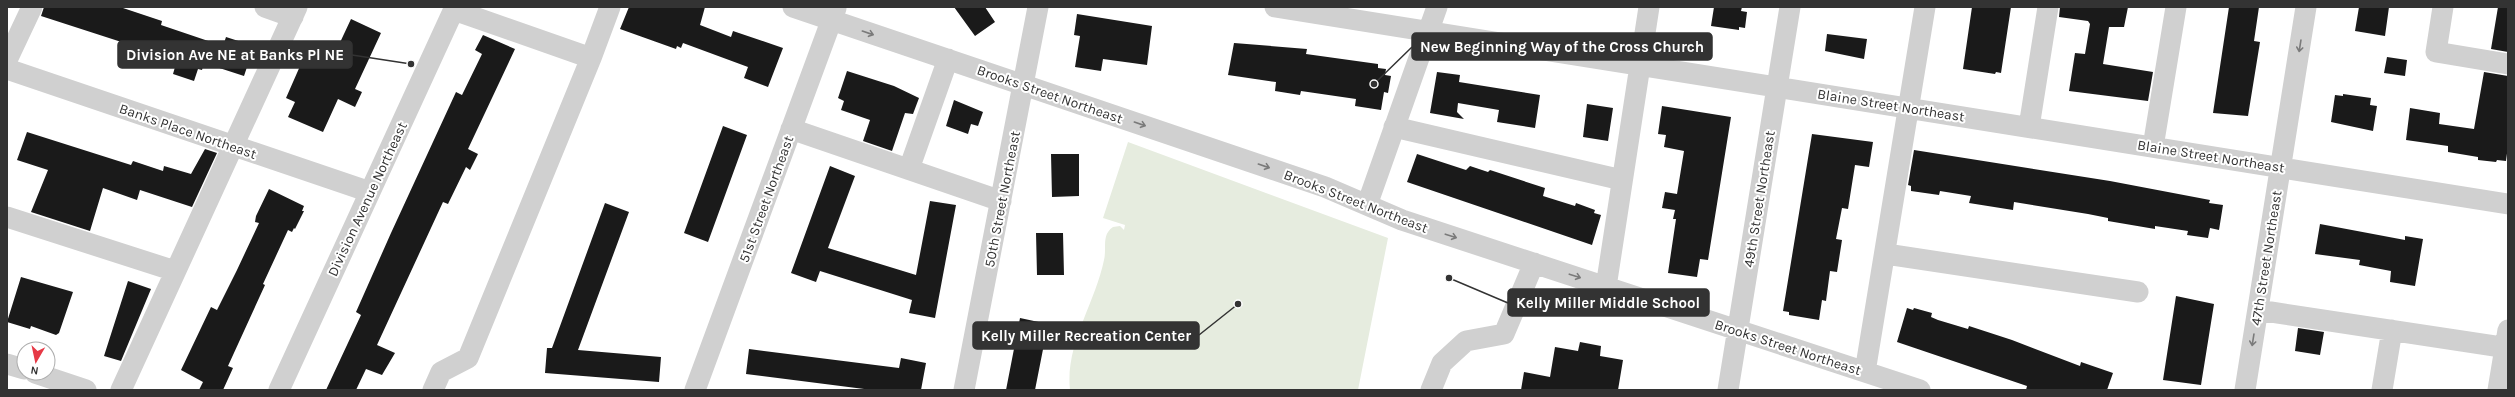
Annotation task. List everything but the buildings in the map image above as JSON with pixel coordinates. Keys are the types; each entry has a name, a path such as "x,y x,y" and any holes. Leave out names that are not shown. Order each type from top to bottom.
{"street":[{"path":"7,60 32,7"},
{"path":"121,390 295,12 265,7"},
{"path":"433,390 441,372 468,358 591,58 610,7"},
{"name":"Brooks Street Northeast","path":"793,7 834,13 948,59 1325,187 1402,220 1865,372 1897,386 1920,390"},
{"name":"50th Street Northeast","path":"964,390 1038,7"},
{"name":"Blaine Street Northeast","path":"1275,7 1323,11 1428,32 2508,204"},
{"path":"1367,205 1437,7"},
{"path":"1606,286 1648,7"},
{"name":"49th Street Northeast","path":"1728,390 1790,7"},
{"path":"1865,372 1886,254 1925,7"},
{"path":"2029,127 2048,7"},
{"path":"2154,147 2176,7"},
{"name":"47th Street Northeast","path":"2245,390 2306,7"},
{"path":"2443,7 2436,52 2508,64"},
{"path":"455,8 591,58"},
{"name":"Division Avenue Northeast","path":"279,390 455,8"},
{"name":"51st Street Northeast","path":"695,390 834,13"},
{"path":"909,169 948,59"},
{"name":"Banks Place Northeast","path":"7,69 370,192"},
{"path":"1394,127 1622,180"},
{"path":"791,129 1001,201"},
{"path":"7,217 175,271"},
{"path":"1886,254 2138,292"},
{"path":"1431,390 1442,364 1466,341 1504,334 1534,263"},
{"path":"2258,310 2392,330 2507,342 2498,390"},
{"path":"2382,390 2392,330"},
{"path":"56,380 86,390"}],"shaded area":[{"path":"1128,142 1388,238 1358,390 1070,390 1072,356 1076,340 1100,276 1105,255 1105,242 1107,234 1113,227 1120,226 1124,230 1125,225 1103,218"}],"place":[{"name":"Division Ave NE at Banks Pl NE","path":"411,64"},
{"name":"New Beginning Way of the Cross Church","path":"1374,84"},
{"name":"Kelly Miller Middle School","path":"1449,278"},
{"name":"Kelly Miller Recreation Center","path":"1238,304"}]}
